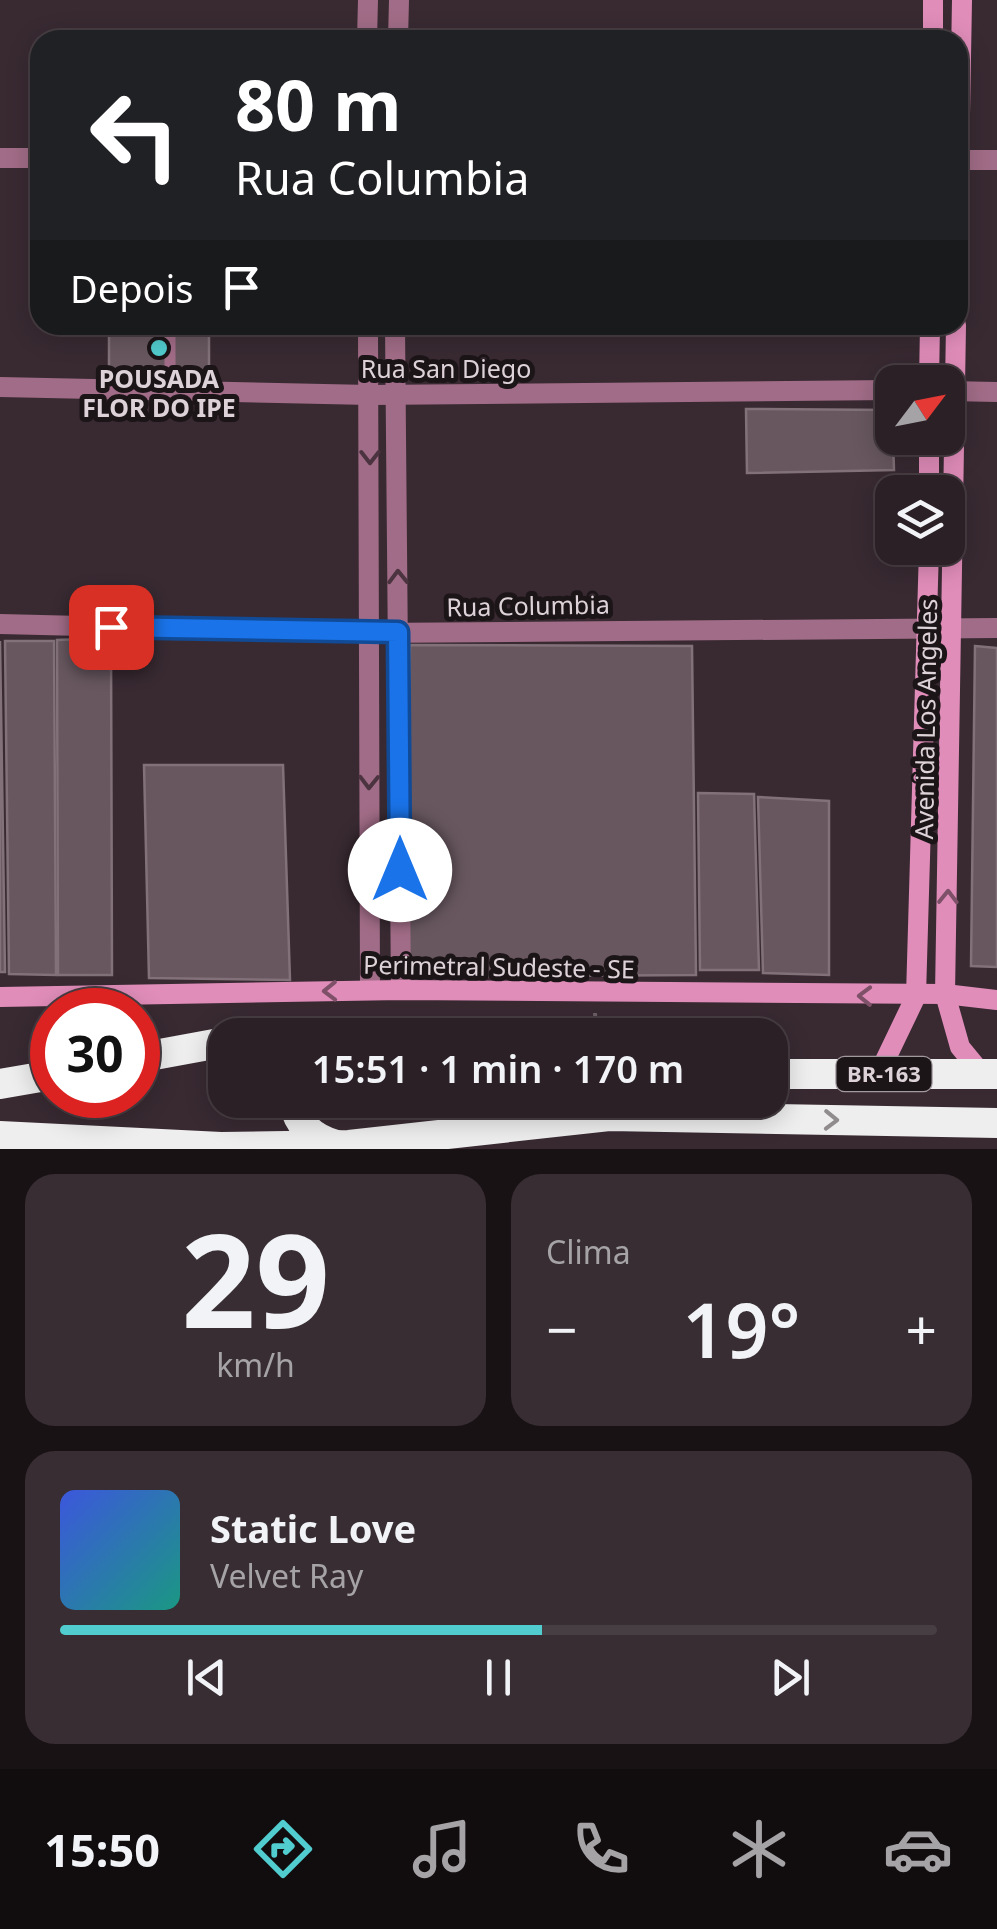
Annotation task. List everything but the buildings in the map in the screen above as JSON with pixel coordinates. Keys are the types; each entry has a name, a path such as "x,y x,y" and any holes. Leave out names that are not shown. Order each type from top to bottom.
{"highway":[{"path":"160,1054 208,1045"},
{"name":"BR-163","path":"788,1074 990,1074"},
{"path":"0,1084 30,1078"},
{"name":"BR-163","path":"0,1136 220,1147 338,1145 609,1116 997,1124"},
{"path":"300,1118 318,1140 338,1145"}],"street":[{"path":"367,30 368,0"},
{"path":"398,30 399,0"},
{"path":"933,0 933,30"},
{"path":"961,30 962,0"},
{"path":"0,158 30,158"},
{"path":"968,160 997,160"},
{"path":"368,335 370,990"},
{"path":"396,335 400,990"},
{"path":"930,335 930,365"},
{"name":"Avenida Los Angeles","path":"953,365 955,335"},
{"name":"Rua San Diego","path":"0,387 370,395 875,390"},
{"path":"965,391 997,392"},
{"name":"Avenida Los Angeles","path":"952,455 954,628 945,994 960,1047 990,1074"},
{"name":"Avenida Los Angeles","path":"916,996 929,565"},
{"name":"Rua Columbia","path":"0,624 371,634 997,628"},
{"name":"Perimetral Sudeste - SE","path":"0,996 400,990 945,994 997,1000"},
{"path":"866,1074 880,1071 893,1051 916,996"}],"lane":[{"path":"170,335 170,390"}],"path":[{"path":"595,993 598,1018"}],"place":[{"name":"POUSADA FLOR DO IPE","path":"159,348"}],"route":[{"path":"111,627 398,632 400,870"}]}
